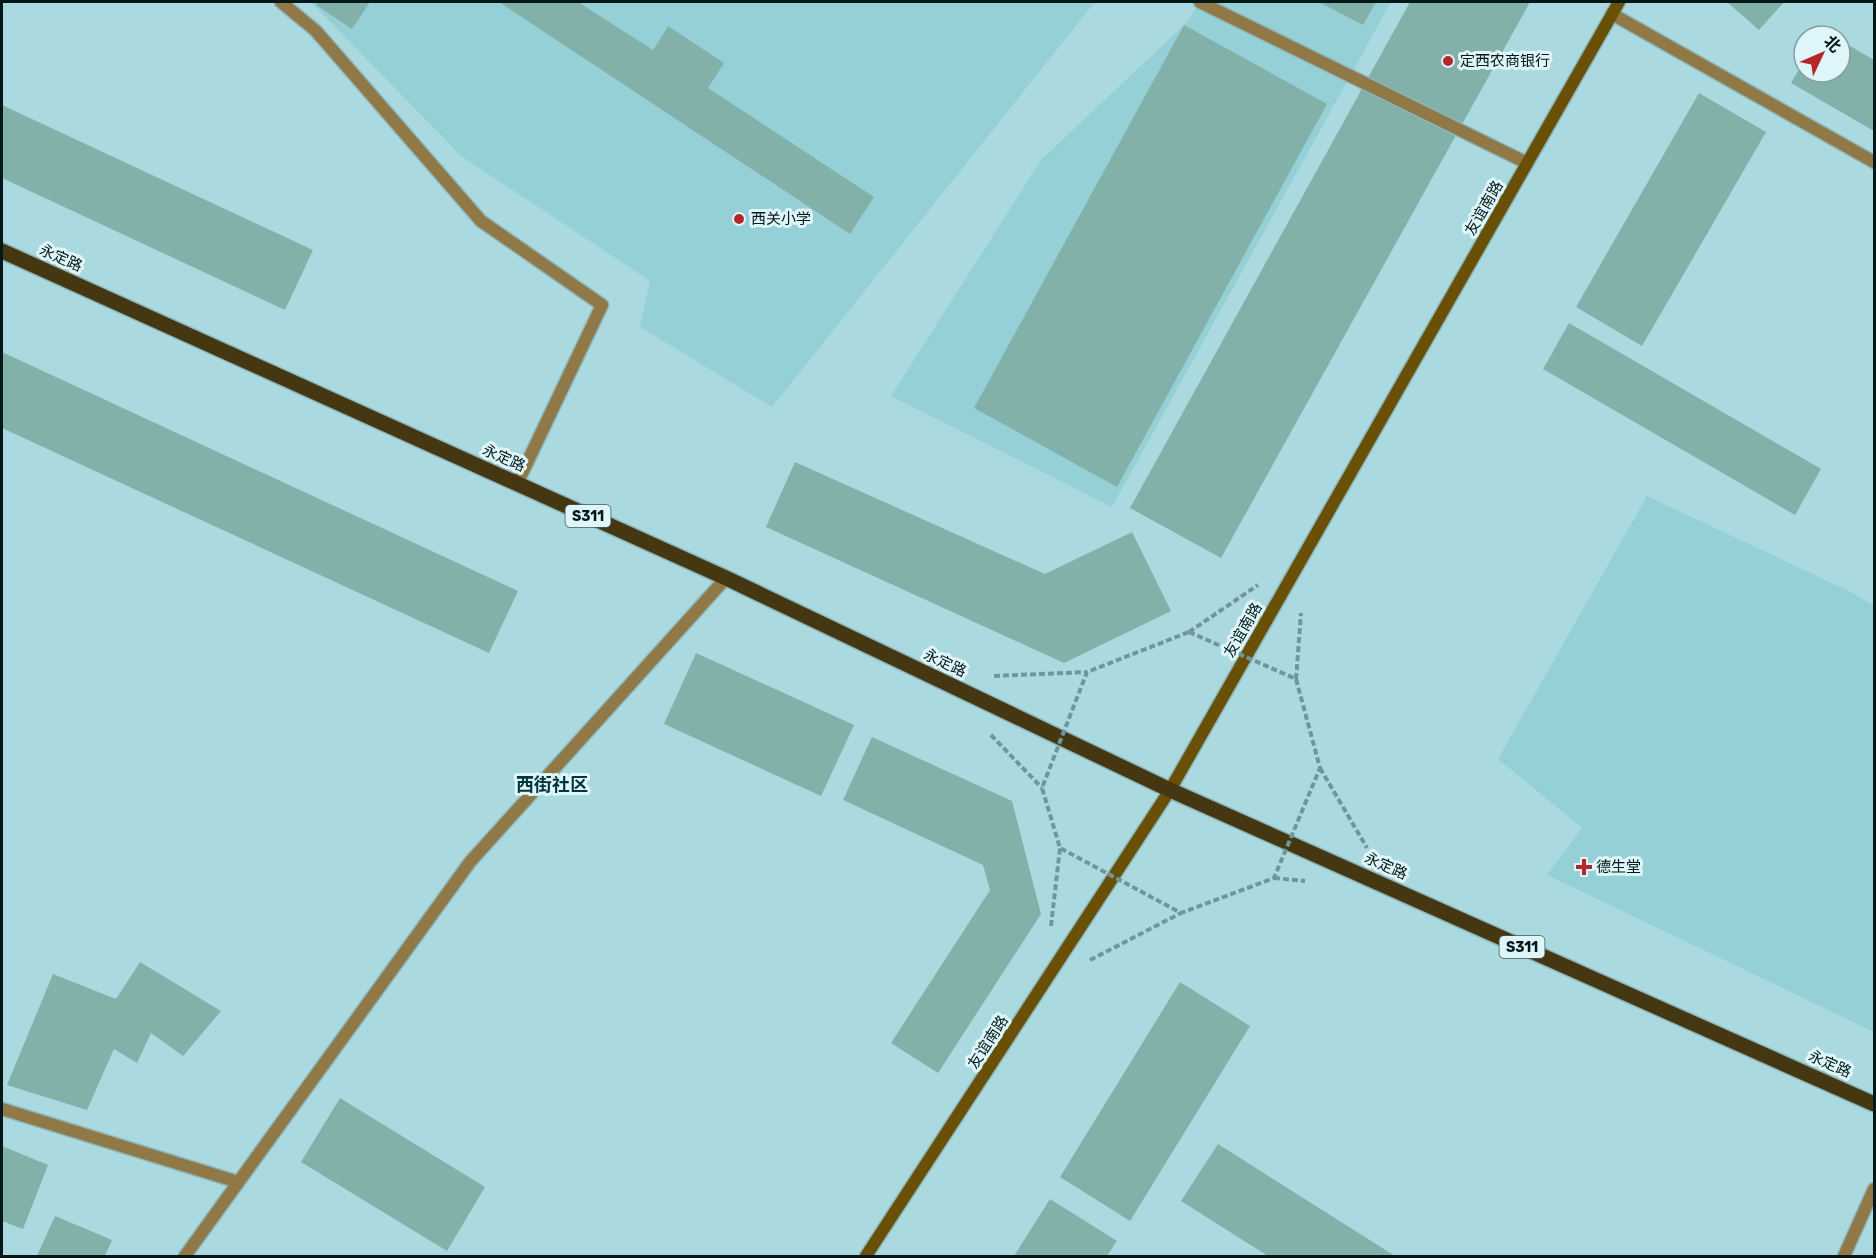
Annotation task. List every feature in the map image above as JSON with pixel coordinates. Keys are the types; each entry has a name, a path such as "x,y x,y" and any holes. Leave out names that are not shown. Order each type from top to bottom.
{"main road":[{"name":"友谊南路","path":"866,1257 1170,790 1619,2"},
{"name":"永定路","path":"2,251 726,578 1170,790 1875,1104"}],"street":[{"path":"281,2 316,31 481,221 602,305 517,484"},
{"path":"1200,2 1527,163"},
{"path":"1612,14 1875,162"},
{"path":"184,1257 470,862 726,578"},
{"path":"2,1110 238,1182"},
{"path":"1844,1257 1875,1189"}],"path":[{"path":"982,677 1087,672 1189,632 1266,579"},
{"path":"1189,632 1296,679 1320,768 1390,888"},
{"path":"1050,927 1060,848 1042,788 1087,672"},
{"path":"1086,962 1181,913 1275,878 1320,768"},
{"path":"1060,848 1181,913"}],"shaded area":[{"name":"西关小学","path":"311,2 1095,2 772,407 640,327 650,281 461,156"},
{"path":"1200,2 1391,2 1112,507 891,396 1041,160 1184,25"},
{"path":"1647,496 1851,592 1874,606 1874,1032 1547,875 1582,828 1498,759"}],"building":[{"path":"318,2 370,2 352,29 316,5"},
{"path":"499,2 578,2 653,50 668,26 724,63 708,88 874,197 850,234"},
{"path":"1319,2 1376,2 1363,25"},
{"path":"1410,2 1530,2 1221,558 1130,508"},
{"path":"1727,2 1784,2 1759,30"},
{"path":"1184,25 1327,104 1117,487 974,408"},
{"path":"1852,47 1874,60 1874,131 1793,84 1852,84"},
{"path":"1699,93 1766,132 1642,346 1576,307"},
{"path":"2,105 313,250 285,310 2,178"},
{"path":"1569,323 1821,469 1795,515 1543,369"},
{"path":"2,352 518,591 489,653 2,428"},
{"path":"795,462 1045,574 1132,532 1171,611 1064,663 766,527"},
{"path":"696,653 854,725 821,796 664,724"},
{"path":"872,737 1012,801 1041,914 938,1073 891,1043 990,890 983,865 843,800"},
{"path":"140,962 221,1011 183,1056 151,1033 137,1063 114,1049 87,1110 7,1085 53,974 116,999"},
{"path":"1180,982 1250,1026 1130,1221 1060,1177"},
{"path":"340,1098 485,1187 447,1251 301,1162"},
{"path":"1218,1144 1395,1256 1268,1256 1181,1201"},
{"path":"2,1146 48,1165 23,1229 2,1221"},
{"path":"1050,1199 1117,1241 1107,1256 1014,1256"},
{"path":"55,1216 112,1240 105,1256 37,1256"}],"place":[{"name":"定西农商银行","path":"1448,61"},
{"name":"西关小学","path":"739,219"},
{"name":"德生堂","path":"1584,867"}],"district":[{"name":"西街社区","path":"552,785"}]}
